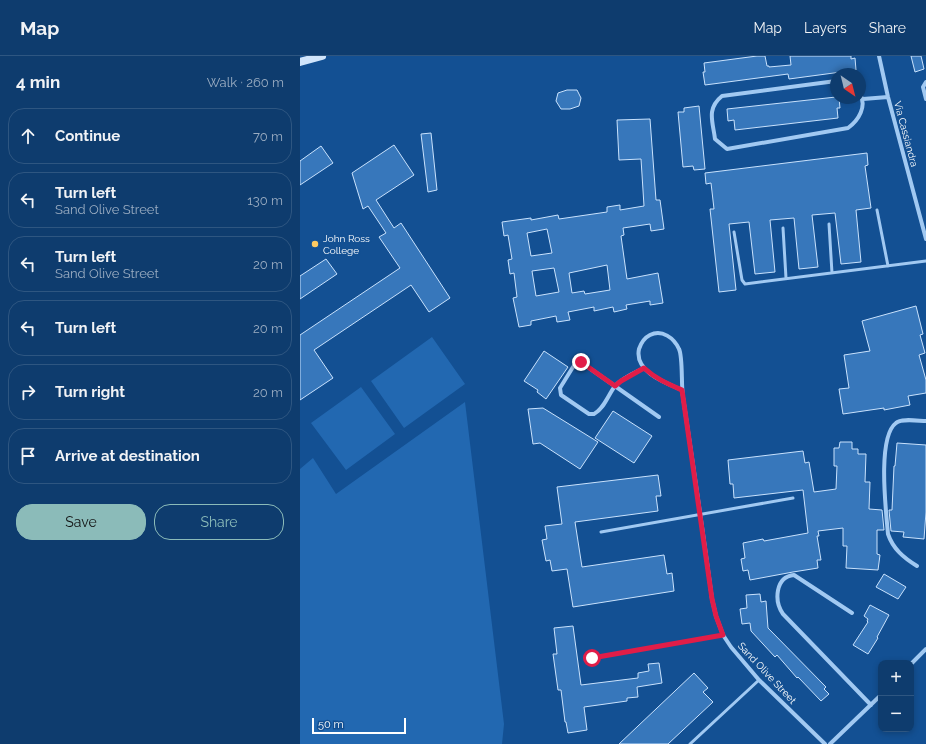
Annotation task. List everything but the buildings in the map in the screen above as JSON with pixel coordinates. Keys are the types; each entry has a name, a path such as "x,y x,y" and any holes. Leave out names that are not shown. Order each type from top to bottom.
{"street":[{"path":"300,62 322,56"},
{"name":"Via Cassiandra","path":"879,56 888,97 926,239"},
{"path":"830,82 722,96 715,102 711,111 715,139 727,148 848,128 856,123 861,114 862,104"},
{"path":"926,82 923,87 926,99"},
{"path":"866,99 888,97"},
{"name":"Sand Olive Street","path":"644,368 638,353 644,339 658,332 666,334 674,340 680,350 682,390 712,599 723,635 741,660 759,680 825,744"},
{"path":"659,417 615,386 585,365 578,362 573,367 560,388 563,398 591,415 596,413 615,386 644,368 662,382 682,390"},
{"path":"917,566 905,559 890,542 888,534 884,468 887,437 896,422 926,421"},
{"path":"852,613 794,575 785,578 779,586 777,595 778,605 783,614 871,705"},
{"path":"914,661 926,649"},
{"path":"830,744 880,696"}],"lane":[{"path":"877,210 888,266"},
{"path":"829,224 832,273"},
{"path":"783,228 786,278"},
{"path":"734,232 743,282 745,284 926,261"},
{"path":"601,532 793,498"},
{"path":"592,658 723,635"},
{"path":"690,744 759,680"}],"shaded area":[{"path":"432,337 465,384 404,428 371,381"},
{"path":"361,387 395,434 346,470 311,423"},
{"path":"465,402 504,724 502,744 300,744 300,469 313,458 336,494"}],"place":[{"name":"John Ross College","path":"315,244"}],"route":[{"path":"581,362 615,386 628,376 644,368 662,382 682,390 712,599 723,635 592,658"}]}
